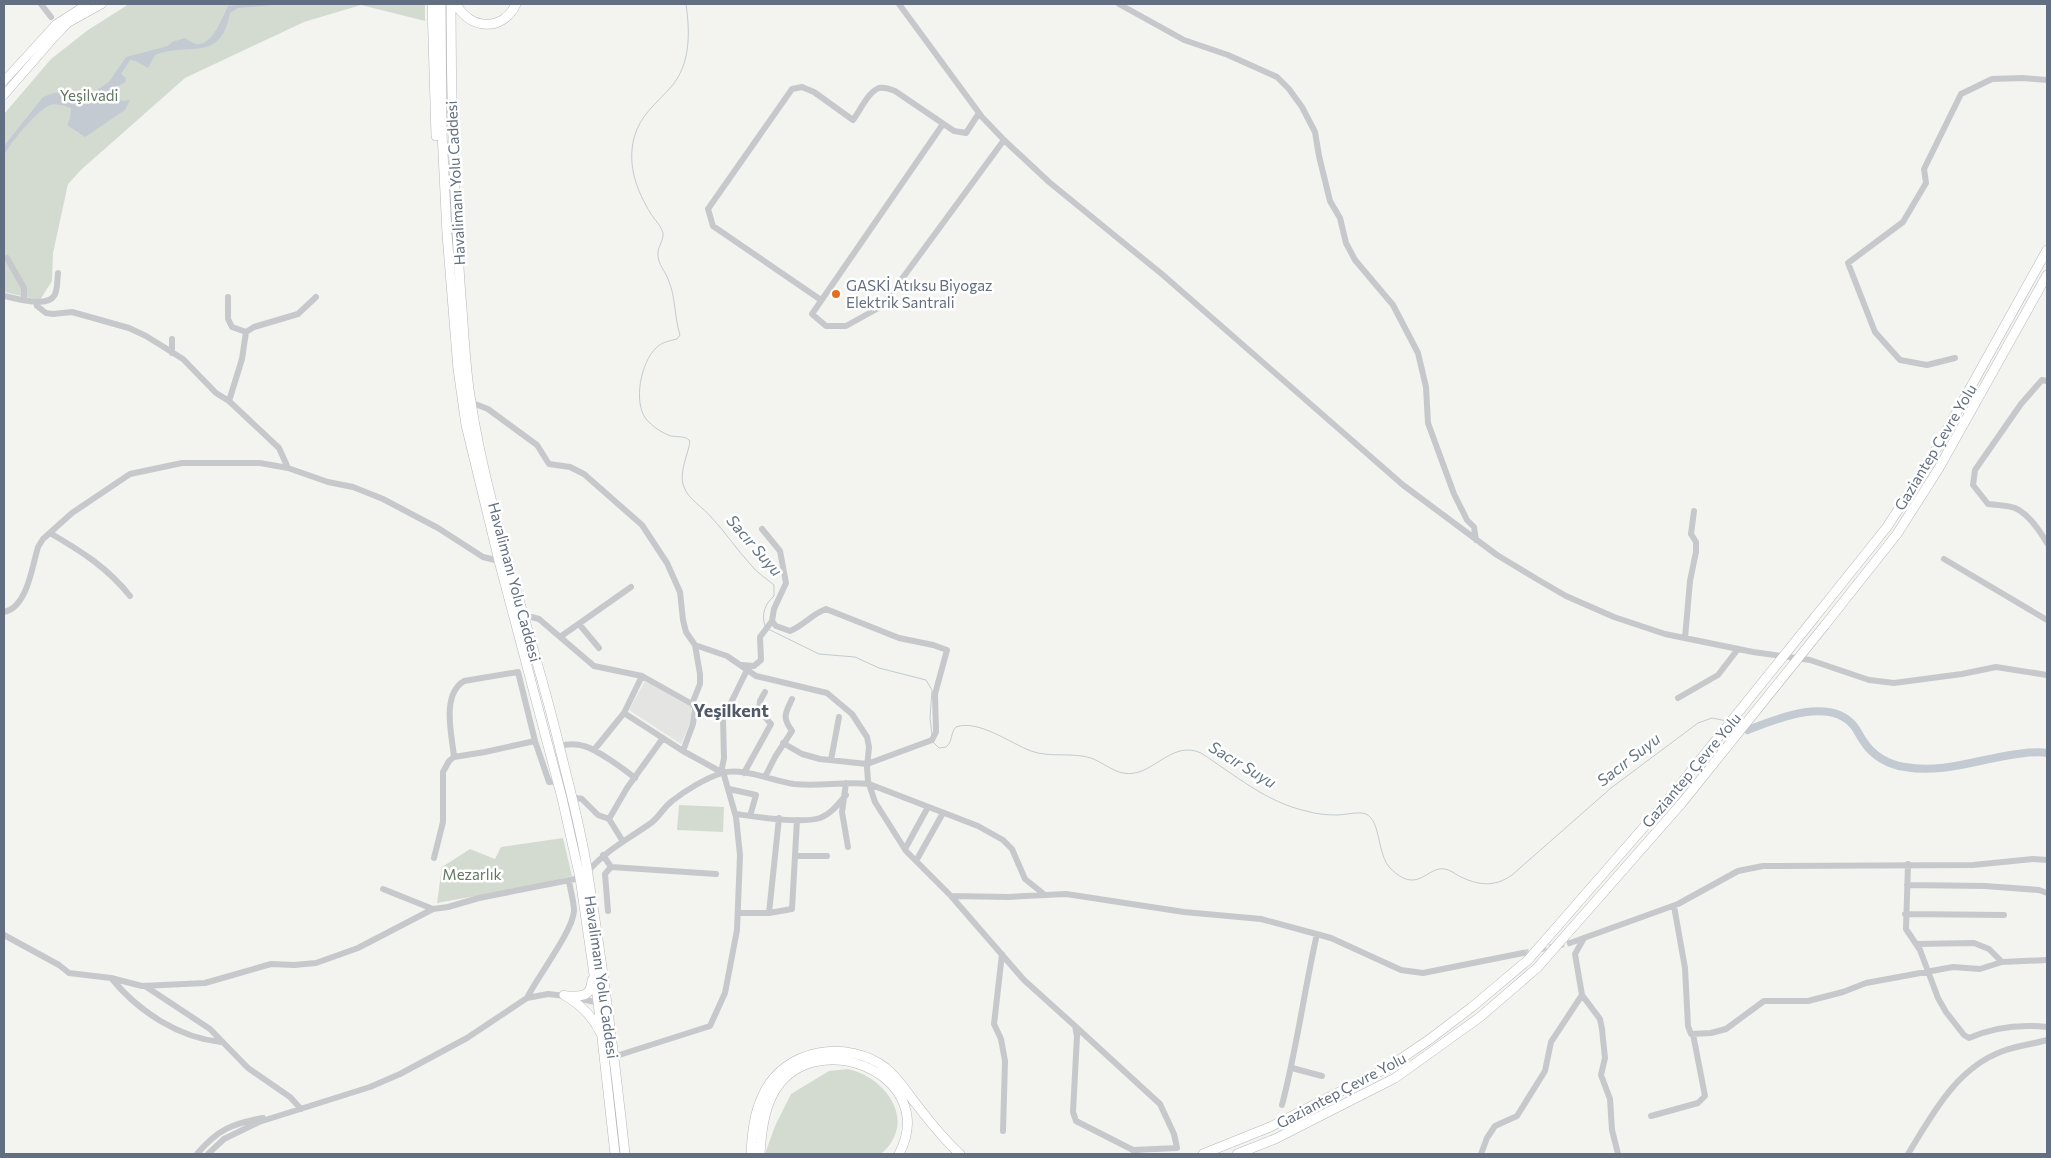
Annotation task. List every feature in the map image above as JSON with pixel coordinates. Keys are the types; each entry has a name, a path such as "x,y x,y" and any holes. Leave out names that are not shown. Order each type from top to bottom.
{"highway":[{"path":"432,4 436,139 440,193 447,234"},
{"name":"Havalimanı Yolu Caddesi","path":"441,4 442,132 447,234 458,369 466,425 499,561 558,782 580,878 593,964 613,1057 624,1154"},
{"name":"Havalimanı Yolu Caddesi","path":"451,4 451,89 458,246 470,402 493,504 559,746 588,871 603,1006 603,1041 615,1154"},
{"path":"456,4 466,17 484,24 501,21 508,17 516,4"},
{"name":"Gaziantep Çevre Yolu","path":"1203,1154 1270,1128 1389,1067 1472,1007 1528,960 1671,796 1887,527 1924,470 2047,250"},
{"name":"Gaziantep Çevre Yolu","path":"1237,1154 1275,1139 1395,1078 1480,1017 1537,968 1681,804 1898,534 1940,468 2047,275"},
{"path":"564,996 588,994 592,986 593,964"},
{"path":"564,996 585,1009 599,1029 603,1041"},
{"path":"752,1154 757,1110 763,1094 771,1081 782,1069 814,1053 842,1051 865,1056 888,1070 943,1139 960,1154"},
{"path":"760,1154 766,1112 771,1098 778,1087 788,1076 800,1068 816,1062 835,1059 850,1061 872,1069 885,1077 894,1087 902,1101 907,1118 908,1133 899,1154"}],"main road":[{"path":"4,81 56,24 86,4"},
{"path":"4,95 50,40 68,23 102,4"}],"street":[{"path":"41,4 51,17"},
{"path":"899,4 979,113 1004,140 1085,212 1163,275 1403,485 1511,564 1566,596 1614,617 1685,638 1738,649 1810,660 1869,680 1894,684 1996,667 2047,675"},
{"path":"1119,4 1184,40 1228,55 1276,77 1289,89 1302,107 1315,132 1318,156 1330,200 1340,218 1346,243 1355,260 1393,305 1418,353 1426,386 1428,423 1454,494 1467,520 1474,527 1476,540"},
{"path":"1955,358 1927,365 1900,360 1875,332 1848,263 1903,222 1926,184 1924,169 1961,94 1992,79 2023,78 2047,80"},
{"path":"820,300 713,226 708,209 784,98 792,89 802,87 814,92 853,120 871,94 878,88 885,88 895,90 954,131 966,133 979,113"},
{"path":"943,124 820,300 812,314 826,326 846,326 882,306 1004,140"},
{"path":"7,258 24,288 24,300"},
{"path":"4,296 40,303 51,300 55,295 58,272"},
{"path":"228,297 228,319 232,327 246,332"},
{"path":"229,401 242,359 246,332 254,327 298,314 316,297"},
{"path":"36,302 37,306 46,313 72,312 129,328 146,336 183,359 216,393 229,401 278,448 288,468"},
{"path":"172,339 172,353"},
{"path":"2047,381 2042,380 2021,404 1975,470 1973,485 1988,504 2015,508 2022,513 2038,529 2047,543"},
{"path":"470,402 488,409 537,444 549,464 570,467 584,474 642,525 667,563 680,592 681,614 684,626 695,645 701,678 692,704 695,708 694,718 683,751"},
{"path":"4,612 20,603 38,547 50,533 92,498 130,474 182,463 260,463 288,468 328,482 353,487 383,499 438,528 483,557 499,561"},
{"path":"1685,638 1690,580 1696,552 1696,542 1691,529 1694,511"},
{"path":"740,665 754,666 761,660 760,637 769,624 786,584 780,551 762,529"},
{"path":"50,533 106,569 130,596"},
{"path":"1944,559 2047,620"},
{"path":"560,637 631,586"},
{"path":"769,624 790,631 799,627 814,613 826,609 899,638 947,650 935,694 934,738 867,764 831,760 802,754 784,743"},
{"path":"524,615 539,619 594,666 642,676 692,704 724,719"},
{"path":"579,624 599,648"},
{"path":"695,645 727,656 756,676 827,693 852,714 867,737 870,791 905,849 950,896 1024,980 1075,1026 1160,1104 1174,1134 1177,1148 1135,1152 1076,1121 1072,1112 1077,1036 1075,1026"},
{"path":"1678,698 1718,675 1738,649"},
{"path":"613,1057 710,1026 725,992 737,930 740,855 736,814 723,773 724,719 747,670"},
{"path":"454,757 450,719 451,699 458,685 464,681 518,672 536,741 550,782 558,782"},
{"path":"594,750 624,713 642,676"},
{"path":"744,773 770,724 759,710 760,701 765,692"},
{"path":"765,777 792,731 786,724 785,718 792,699"},
{"path":"624,713 683,751 723,773"},
{"path":"831,760 839,717"},
{"path":"609,819 663,738"},
{"path":"434,858 443,822 443,772 448,761 454,757 536,741"},
{"path":"559,746 579,745 594,750 635,778"},
{"path":"588,871 602,856 622,840 652,822 672,801 706,780 723,773 744,773 793,784 828,786 846,783 869,784 978,826 1003,840 1012,849 1025,880 1045,895"},
{"path":"846,783 846,794 842,812 848,847"},
{"path":"728,789 756,795 750,816"},
{"path":"736,814 797,820 821,818 837,806 846,794"},
{"path":"571,797 582,799 598,815 609,819 622,840"},
{"path":"905,849 928,807"},
{"path":"916,861 943,813"},
{"path":"769,913 779,818"},
{"path":"738,913 769,913 792,909 797,820"},
{"path":"583,853 602,856 611,867 716,874"},
{"path":"795,856 827,856"},
{"path":"1570,943 1674,906 1738,871 1763,866 1973,865 2033,858 2047,860"},
{"path":"1908,864 1906,929 1916,944 1946,1012 1964,1035 1969,1038 1997,1028 2032,1026 2047,1028"},
{"path":"608,911 605,874 611,867"},
{"path":"4,935 59,965 69,973 111,978 145,986 205,983 271,964 316,964 358,948 433,909 580,878"},
{"path":"527,998 571,922 574,912 568,880"},
{"path":"1907,885 1985,886 2039,890 2047,893"},
{"path":"383,889 433,909"},
{"path":"950,896 1066,894 1184,912 1261,918 1317,934 1401,970 1423,973 1523,953"},
{"path":"1651,1116 1698,1103 1704,1096 1693,1034 1691,1034 1688,1026 1686,968 1674,906"},
{"path":"1906,914 2004,915"},
{"path":"1282,1105 1292,1068 1317,934"},
{"path":"1584,938 1574,954 1582,995 1600,1019 1605,1058 1601,1075 1610,1099 1612,1130 1618,1154"},
{"path":"1916,944 1974,942 1989,949 2002,962"},
{"path":"1002,954 994,1024 1001,1039 1005,1061 1003,1131"},
{"path":"1693,1034 1726,1029 1764,1001 1808,1001 1843,992 1866,982 1954,967 1980,969 2002,962 2047,960"},
{"path":"111,978 125,994 154,1019 205,1040 221,1042"},
{"path":"145,986 210,1029 256,1075 290,1097 301,1109"},
{"path":"197,1154 214,1135 228,1126 301,1109 370,1087 400,1074 467,1038 527,998 548,994 603,1006"},
{"path":"1481,1154 1487,1138 1496,1126 1517,1116 1544,1071 1551,1042 1582,995"},
{"path":"1908,1154 1940,1103 1960,1080 1983,1062 2002,1051 2047,1040"},
{"path":"1292,1068 1322,1076"},
{"path":"208,1154 214,1147 234,1134 282,1114"}],"shaded area":[{"path":"283,4 238,8 230,13 225,29 219,39 211,45 202,48 168,51 155,55 148,68 136,61 130,60 121,74 126,78 125,82 113,89 114,95 122,101 130,100 125,110 85,137 67,125 71,108 54,104 48,106 30,121 11,144 4,156 4,146 43,97 54,93 94,92 109,82 126,57 168,46 172,42 185,38 195,44 202,44 216,31 228,6"},
{"path":"645,681 691,707 691,721 681,744 629,710"}],"green space":[{"name":"Yeşilvadi","path":"129,4 425,4 425,21 361,5 304,22 185,78 82,169 68,184 53,253 52,281 40,300 4,292 4,114 51,59 88,30"},
{"path":"679,805 724,807 723,832 677,830"},
{"name":"Mezarlık","path":"563,838 572,876 531,886 437,903 442,867 470,849 495,859 501,847"},
{"path":"848,1069 862,1074 875,1082 885,1091 893,1103 897,1115 897,1128 892,1142 881,1154 765,1154 775,1126 791,1094 829,1071"}],"waterway":[{"name":"Sacır Suyu","path":"686,4 688,26 686,58 678,78 649,110 640,123 632,148 633,168 638,187 646,205 663,233 658,249 658,258 671,286 680,335 677,339 661,344 651,354 640,382 640,403 646,419 655,427 668,435 683,437 689,440 690,443 682,474 682,481 686,491 709,514 753,568 774,585 774,596 768,602 764,613 765,626"},
{"name":"Sacır Suyu","path":"768,629 819,654 855,657 879,668 926,680 932,690 930,718 932,735"},
{"name":"Sacır Suyu","path":"1748,730 1788,716 1817,711 1831,712 1844,717 1854,726 1872,752 1882,759 1899,766 1919,769 1961,765 2017,754 2047,753"},
{"name":"Sacır Suyu","path":"933,742 939,748 946,747 950,743 956,727 974,726 994,733 1031,751 1046,754 1084,756 1123,773 1143,770 1170,755 1190,750 1201,753 1251,787 1291,807 1325,815 1366,814 1371,818 1377,830 1386,862 1390,868 1408,880 1415,880 1438,869 1445,869 1466,879 1486,884 1499,882 1512,875 1611,788 1698,723 1712,718 1727,721"}],"tunnel":[{"path":"1523,953 1570,943"}],"place":[{"name":"GASKİ Atıksu Biyogaz Elektrik Santrali","path":"836,294"}],"district":[{"name":"Yeşilkent","path":"731,710"}]}
